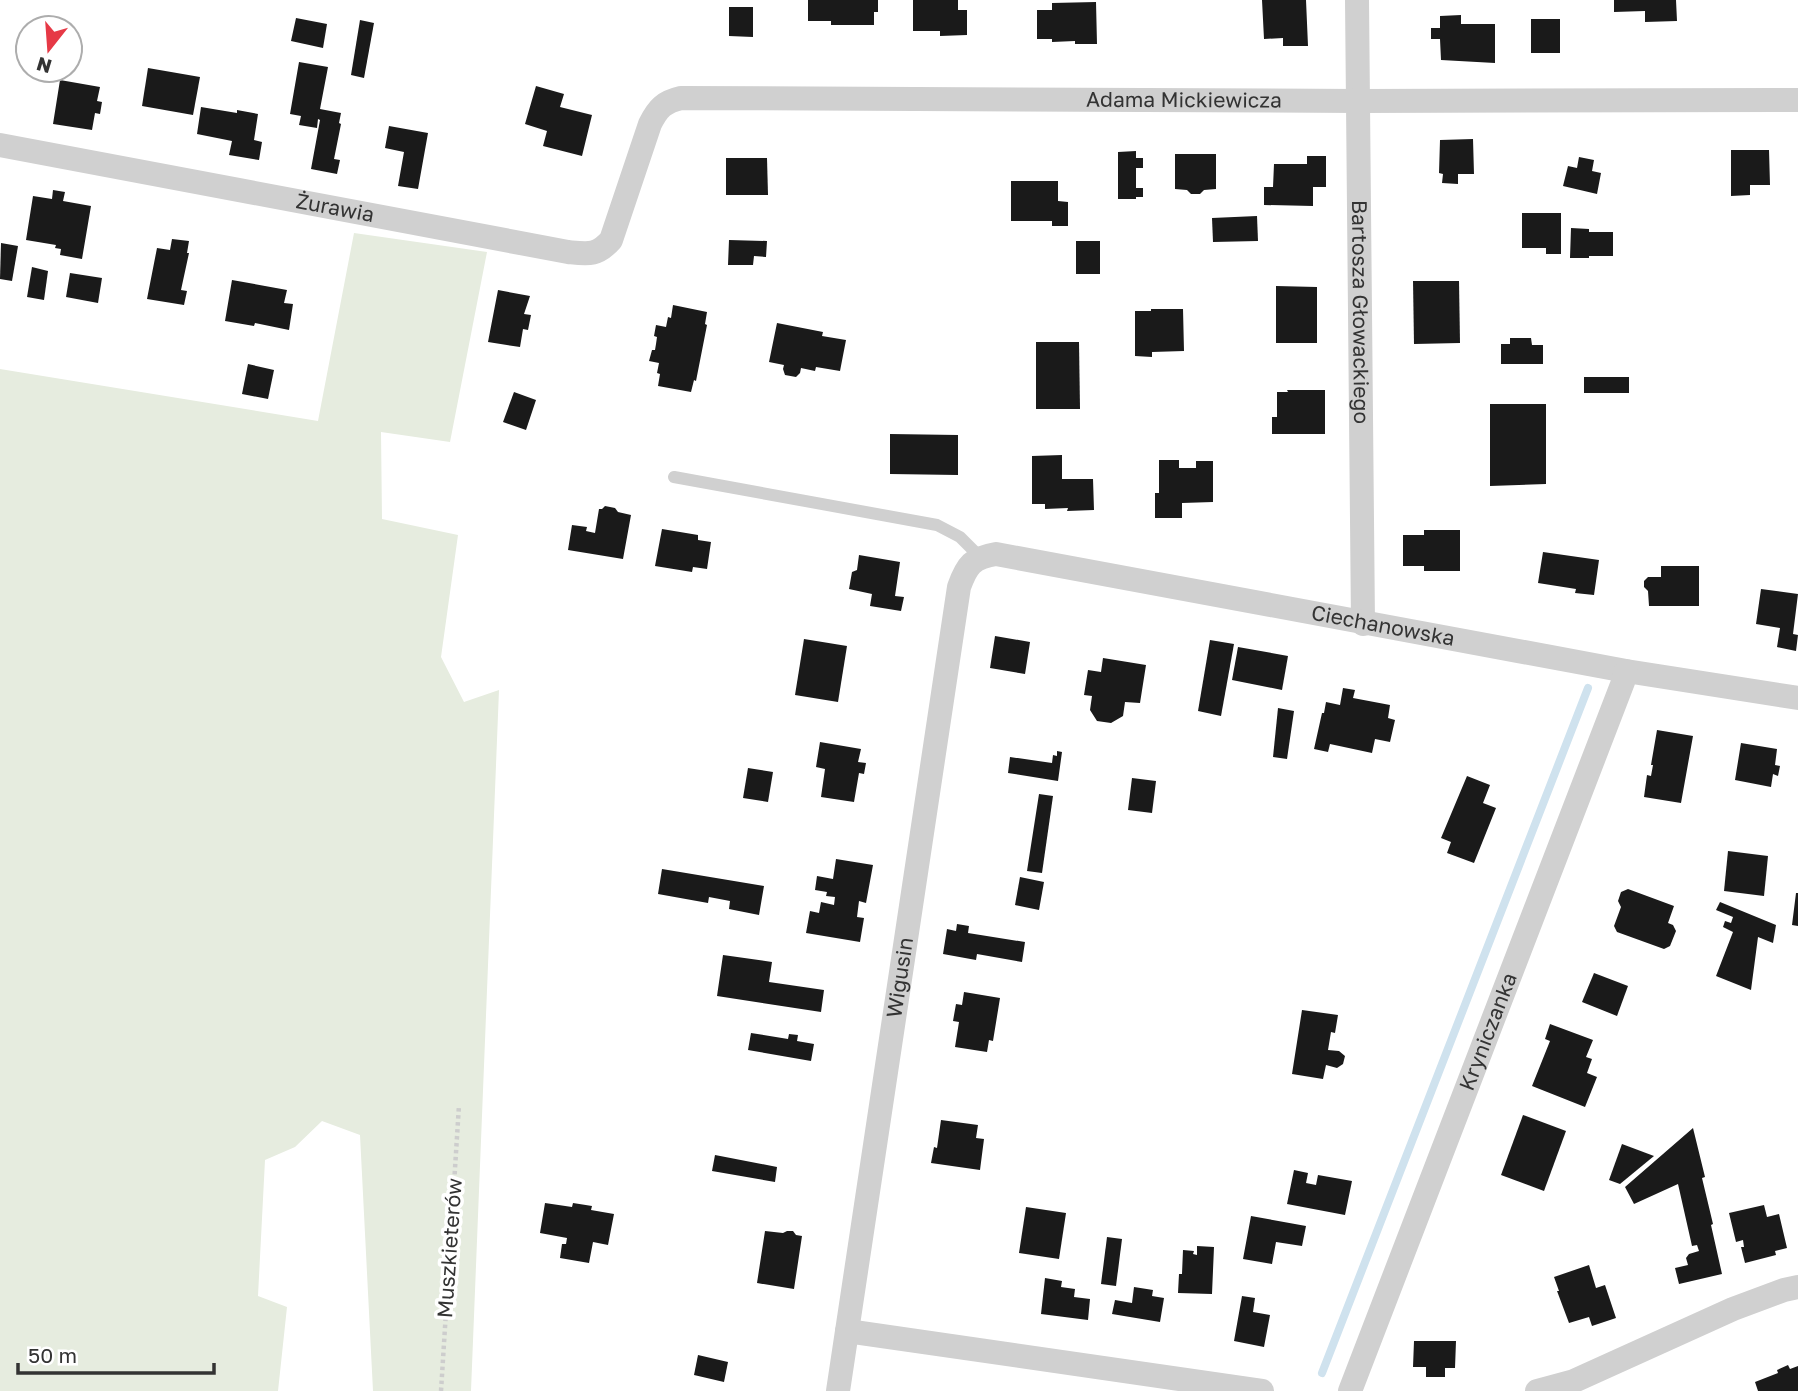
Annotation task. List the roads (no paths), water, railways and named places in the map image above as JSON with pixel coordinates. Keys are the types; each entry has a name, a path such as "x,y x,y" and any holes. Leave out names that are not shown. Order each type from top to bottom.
{"street":[{"name":"Bartosza Głowackiego","path":"1357,0 1363,624"},
{"name":"Adama Mickiewicza","path":"628,187 656,112 668,101 681,98 1798,100"},
{"name":"Żurawia","path":"0,145 586,254 602,250 611,240 628,187"},
{"name":"Ciechanowska","path":"975,561 996,554 1363,624 1626,671 1798,698"},
{"name":"Wigusin","path":"838,1391 959,587 975,561"},
{"name":"Kryniczanka","path":"1350,1391 1626,671"},
{"path":"1537,1391 1574,1381 1733,1309 1798,1287"},
{"path":"847,1331 1262,1391"}],"lane":[{"path":"674,477 937,525 960,537 975,561"}],"waterway":[{"path":"1322,1373 1588,688"}]}
